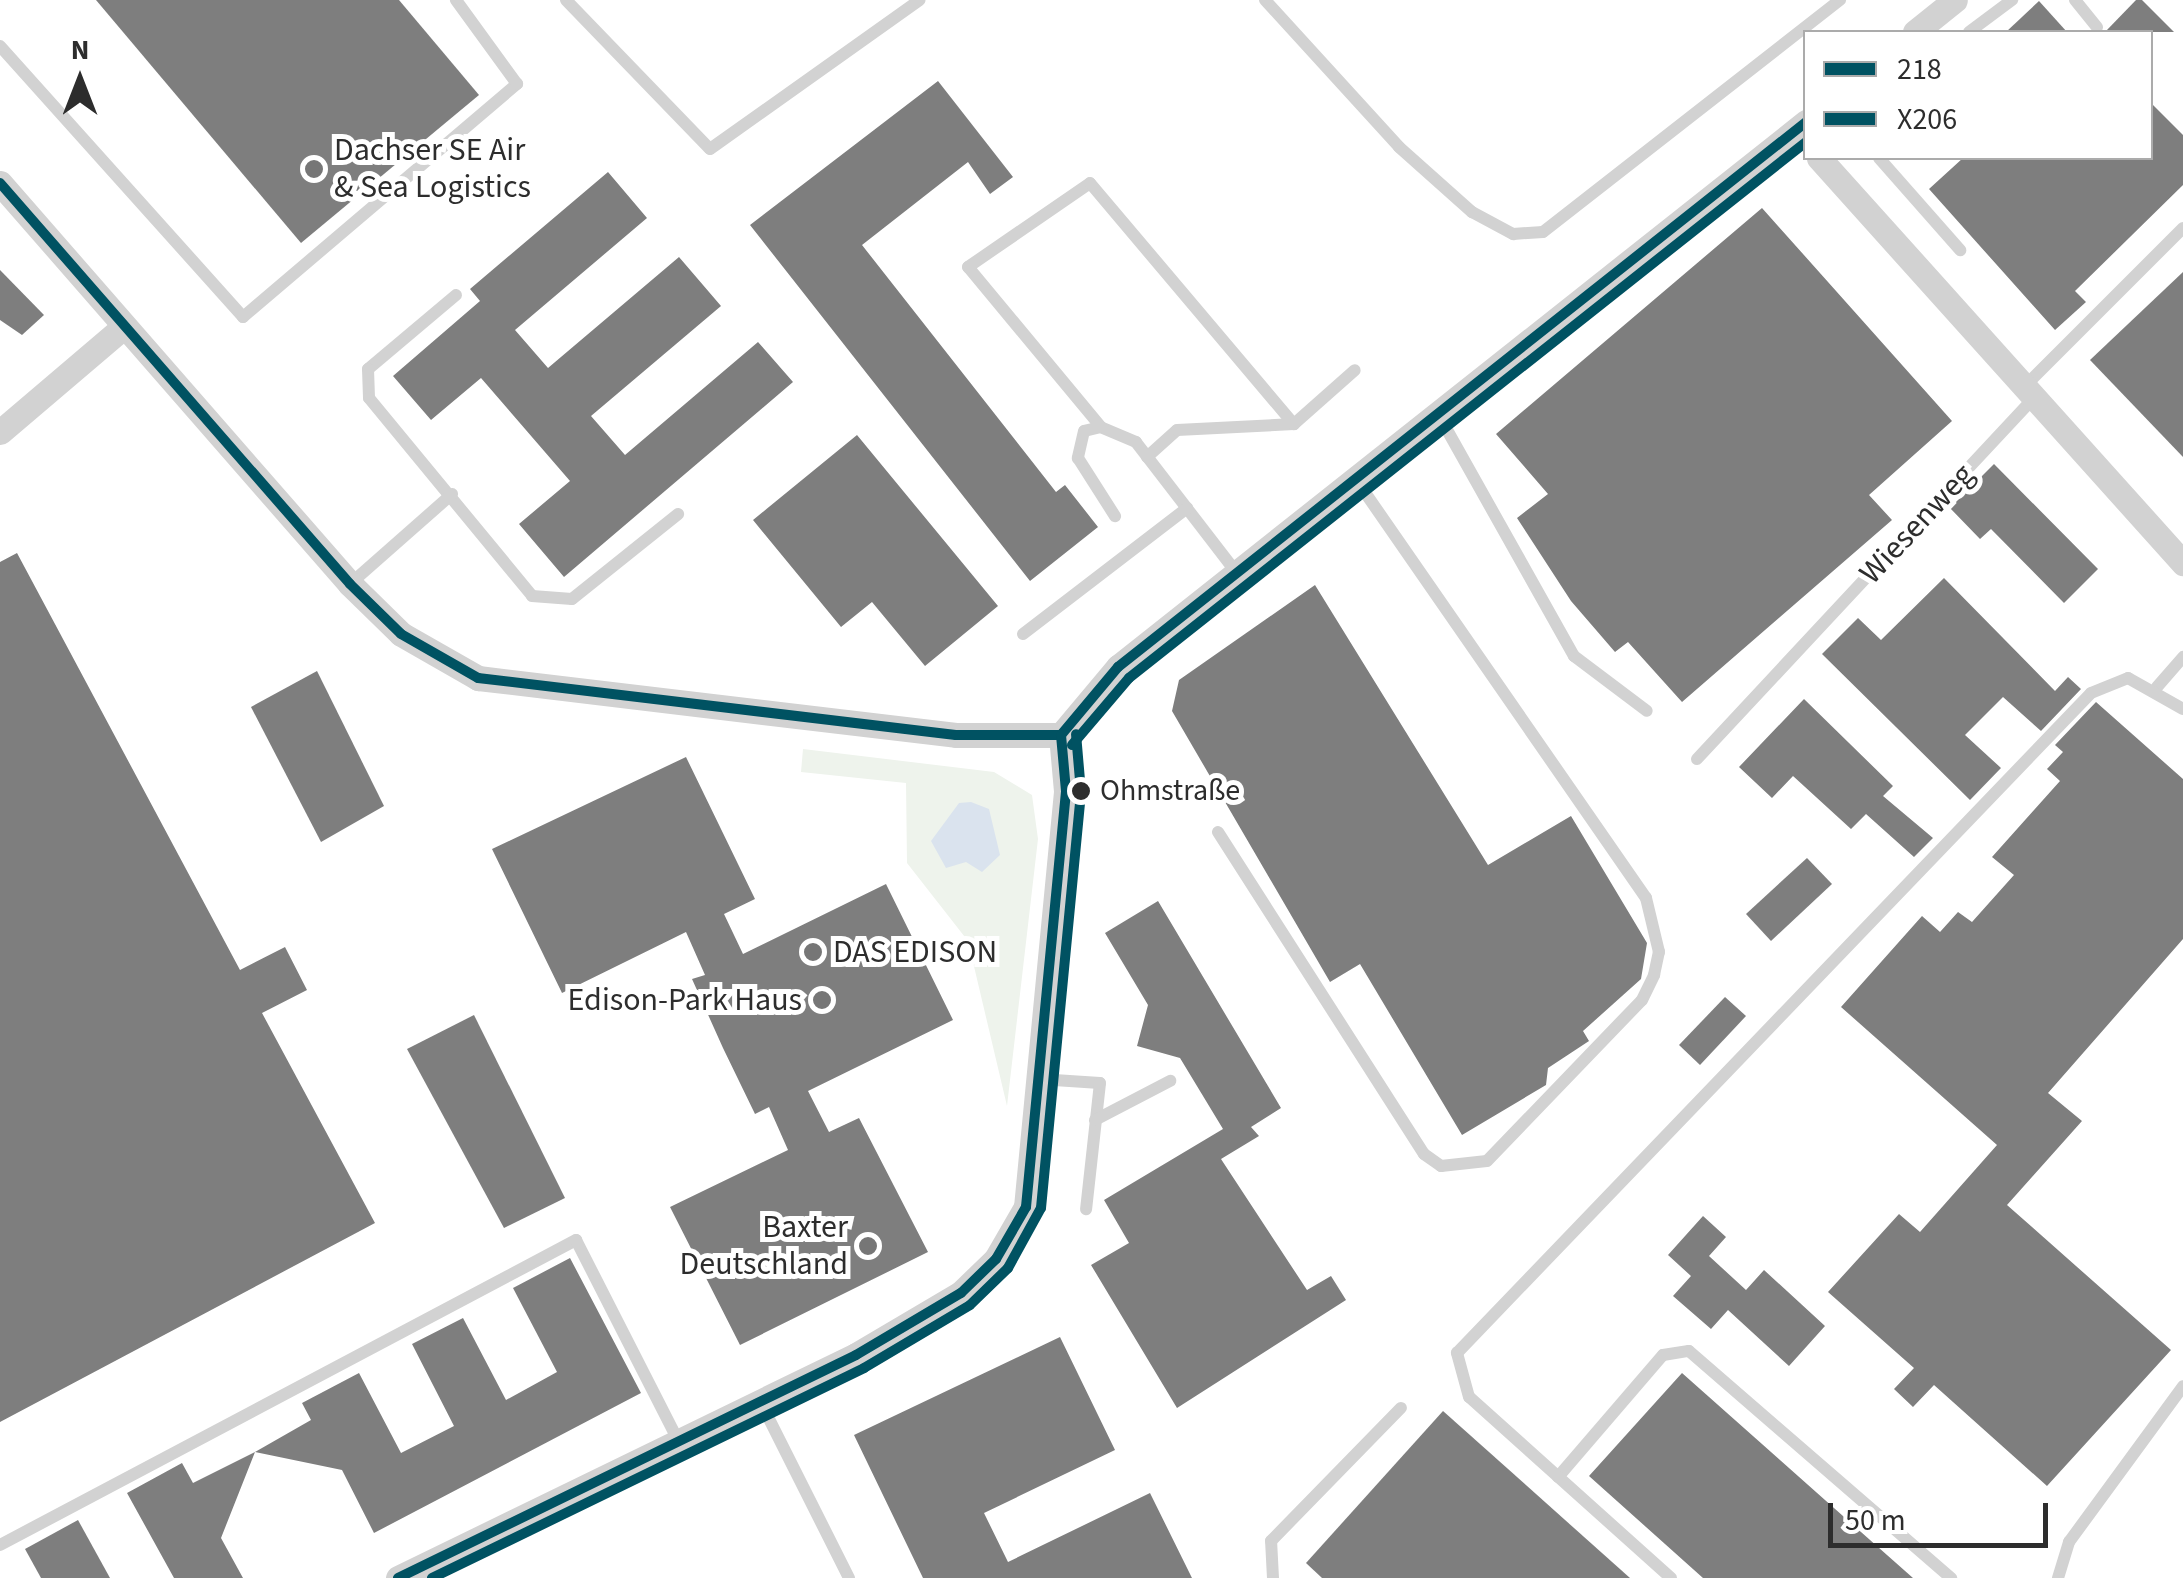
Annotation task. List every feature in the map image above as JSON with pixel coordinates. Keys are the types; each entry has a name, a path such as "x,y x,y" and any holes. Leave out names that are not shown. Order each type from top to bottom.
{"street":[{"path":"1918,30 1955,0"},
{"path":"398,1578 760,1401 946,1302 996,1259 1026,1206 1066,791 1061,735 1107,678 1236,572 1802,131"},
{"path":"1821,160 2183,563"},
{"path":"0,184 122,328 350,584 401,634 478,678 956,735 1061,735"},
{"path":"0,432 122,328"}],"lane":[{"path":"0,46 243,317 517,84 456,0"},
{"path":"566,0 710,148 920,0"},
{"path":"1265,0 1399,147 1472,212 1513,234 1543,232 1840,0"},
{"path":"1973,30 2012,0"},
{"path":"2074,0 2097,27"},
{"path":"1883,160 1960,250"},
{"path":"1236,572 1148,457 1101,426 968,267 1090,183 1294,424"},
{"name":"Wiesenweg","path":"1697,758 2183,228"},
{"path":"456,295 368,369 369,398 452,494 532,596 572,598 678,514"},
{"path":"1148,457 1177,430 1294,424 1356,370"},
{"path":"1437,412 1574,656 1647,711"},
{"path":"1101,426 1084,432 1078,458 1115,516"},
{"path":"1218,832 1424,1154 1441,1166 1487,1161 1642,1000 1654,976 1659,952 1646,898 1354,478"},
{"path":"350,584 452,494"},
{"path":"1023,634 1187,508"},
{"path":"2157,687 2183,657"},
{"path":"1672,1578 1469,1397 1457,1353 1476,1326 2091,693 2128,678 2157,687 2183,709"},
{"path":"1039,1079 1100,1083 1086,1209"},
{"path":"1096,1120 1170,1081"},
{"path":"0,1544 576,1240 678,1440"},
{"path":"1558,1477 1662,1355 1688,1352 1951,1578"},
{"path":"2058,1578 2069,1542 2183,1386"},
{"path":"760,1401 850,1578"},
{"path":"1273,1578 1271,1541 1401,1408"}],"shaded area":[{"path":"803,749 994,772 1032,795 1038,839 1007,1106 968,941 907,863 906,783 801,772"},
{"path":"971,802 989,809 1000,855 982,872 966,862 946,868 931,841 959,803"}],"building":[{"name":"Dachser SE Air & Sea Logistics","path":"96,0 399,0 479,95 301,243"},
{"path":"2136,0 2142,0 2174,32 2153,30 2107,30"},
{"path":"2039,1 2065,30 2008,30"},
{"path":"938,81 1013,177 990,194 968,162 862,245 1056,492 1065,485 1098,527 1030,581 750,225"},
{"path":"2153,105 2183,135 2183,185 2075,291 2086,302 2055,330 1929,189 1961,160 2153,160"},
{"path":"608,172 647,218 515,330 548,368 679,257 721,306 591,416 625,455 758,342 793,382 564,577 519,524 570,481 481,378 431,420 393,376 480,301 470,289"},
{"path":"1762,208 1952,421 1869,495 1892,520 1682,702 1628,642 1615,652 1571,601 1517,518 1548,494 1496,434"},
{"path":"0,270 44,315 22,335 0,320"},
{"path":"2183,272 2183,457 2090,360"},
{"path":"857,435 998,606 925,666 872,602 841,627 753,520"},
{"path":"1994,464 2098,569 2064,603 1991,529 1980,539 1950,508"},
{"path":"17,553 240,970 285,947 307,990 262,1013 375,1223 0,1422 0,562"},
{"path":"1944,578 2055,691 2068,677 2081,689 2041,731 2003,697 1965,735 2001,768 1970,800 1822,654 1858,618 1881,640"},
{"path":"1315,585 1488,865 1571,816 1647,943 1641,979 1583,1031 1589,1041 1548,1068 1546,1085 1462,1135 1360,964 1330,982 1172,711 1179,680"},
{"path":"317,671 384,806 321,842 251,707"},
{"path":"1804,699 1893,786 1883,796 1933,838 1914,857 1866,814 1851,829 1793,776 1772,798 1739,767"},
{"path":"2096,702 2183,779 2183,939 2048,1093 2082,1121 2007,1205 2171,1350 2047,1486 1934,1385 1913,1407 1894,1389 1914,1368 1828,1292 1899,1214 1920,1232 1997,1145 1841,1007 1922,916 1940,932 1958,912 1972,922 2014,875 1992,857 2060,781 2047,769 2063,752 2055,745"},
{"path":"686,757 755,899 724,914 743,954 886,884 953,1020 808,1091 829,1132 859,1118 928,1252 740,1345 670,1207 788,1150 769,1107 755,1114 723,1048 692,979 705,975 686,932 562,993 492,849"},
{"path":"1807,858 1832,884 1771,941 1746,914"},
{"path":"1158,901 1281,1108 1251,1127 1259,1136 1221,1159 1307,1290 1331,1276 1346,1300 1177,1408 1091,1265 1129,1243 1104,1200 1223,1129 1180,1058 1137,1046 1148,1005 1105,933"},
{"path":"1725,997 1746,1016 1700,1065 1679,1045"},
{"path":"474,1015 565,1198 504,1228 407,1049"},
{"path":"1703,1216 1726,1237 1709,1256 1746,1290 1764,1270 1825,1326 1789,1366 1728,1310 1711,1329 1673,1296 1691,1276 1668,1255"},
{"path":"570,1258 641,1393 374,1533 342,1470 255,1452 311,1420 302,1403 359,1373 401,1453 454,1426 412,1344 463,1318 506,1400 557,1372 513,1288"},
{"path":"1060,1337 1115,1450 984,1513 1008,1562 1150,1493 1192,1578 923,1578 854,1435"},
{"path":"1682,1373 1913,1578 1703,1578 1589,1476"},
{"path":"1443,1411 1630,1578 1322,1578 1306,1563"},
{"path":"255,1452 221,1538 243,1578 174,1578 127,1493 182,1463 193,1483"},
{"path":"78,1520 110,1578 41,1578 25,1549"}],"transit line":[{"name":"218","path":"1061,735 1118,667 1803,124"},
{"name":"X206","path":"1072,745 1129,678 1803,144"},
{"name":"218","path":"0,183 350,584 401,634 478,678 956,735 1061,735"},
{"name":"X206","path":"432,1578 864,1368 970,1305 1008,1268 1041,1208 1081,792 1076,734"},
{"name":"218","path":"398,1578 856,1355 961,1293 996,1259 1026,1207 1066,791 1061,735"}],"place":[{"name":"Dachser SE Air & Sea Logistics","path":"314,169"},
{"name":"Ohmstraße","path":"1081,791"},
{"name":"DAS EDISON","path":"813,952"},
{"name":"Edison-Park Haus","path":"822,1000"},
{"name":"Baxter Deutschland","path":"868,1246"}]}
